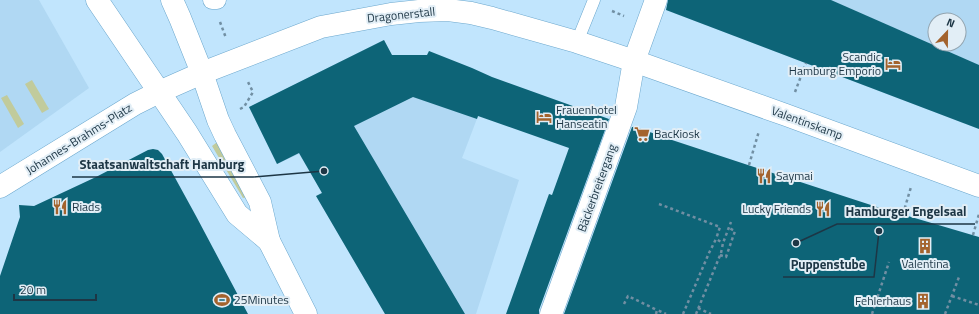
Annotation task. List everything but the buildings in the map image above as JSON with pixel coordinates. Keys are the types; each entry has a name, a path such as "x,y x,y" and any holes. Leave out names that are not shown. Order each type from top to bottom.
{"street":[{"path":"97,0 187,133 237,214 269,241"},
{"path":"172,0 202,73 220,125 260,202 269,241 306,314"},
{"path":"212,0 217,0"},
{"path":"634,60 656,0"},
{"name":"Dragonerstall","path":"202,73 321,27 391,14 448,10 492,18 634,60"},
{"name":"Valentinskamp","path":"634,60 979,186"},
{"name":"Bäckerbreitergang","path":"551,314 626,107 634,60"},
{"name":"Johannes-Brahms-Platz","path":"0,187 135,104 202,73"}],"lane":[{"path":"577,42 593,2"}],"path":[{"path":"593,2 647,24"},
{"path":"749,165 776,112 806,63"},
{"path":"659,204 720,228 683,314"},
{"path":"973,235 979,214"},
{"path":"696,314 720,255 731,222"},
{"path":"720,255 726,257 735,230 729,228"},
{"path":"716,240 723,243"},
{"path":"872,314 889,262"},
{"path":"945,314 959,277"},
{"path":"624,304 628,296 666,314"},
{"path":"952,296 979,306"},
{"path":"698,308 711,314"},
{"path":"656,314 657,310"}],"shaded area":[{"path":"0,0 39,0 89,88 0,152"},
{"name":"Scandic Hamburg Emporio","path":"679,0 979,0 979,129 674,13"},
{"path":"384,40 395,61 478,116 462,158 519,180 476,314 385,314 316,196 322,192 299,154 277,164 249,107"}],"green space":[{"path":"32,80 49,109 42,113 25,84"},
{"path":"7,95 24,124 18,128 1,98"},
{"path":"220,140 248,197 243,198 212,146"}],"place":[{"name":"Scandic Hamburg Emporio","path":"893,64"},
{"name":"Frauenhotel Hanseatin","path":"544,117"},
{"name":"BacKiosk","path":"642,134"},
{"name":"Staatsanwaltschaft Hamburg","path":"324,171"},
{"name":"Saymai","path":"764,176"},
{"name":"Riads","path":"60,207"},
{"name":"Lucky Friends","path":"823,209"},
{"name":"Puppenstube","path":"879,231"},
{"name":"Hamburger Engelsaal","path":"796,243"},
{"name":"Valentina","path":"925,246"},
{"name":"25Minutes","path":"222,300"},
{"name":"Fehlerhaus","path":"923,301"}]}
